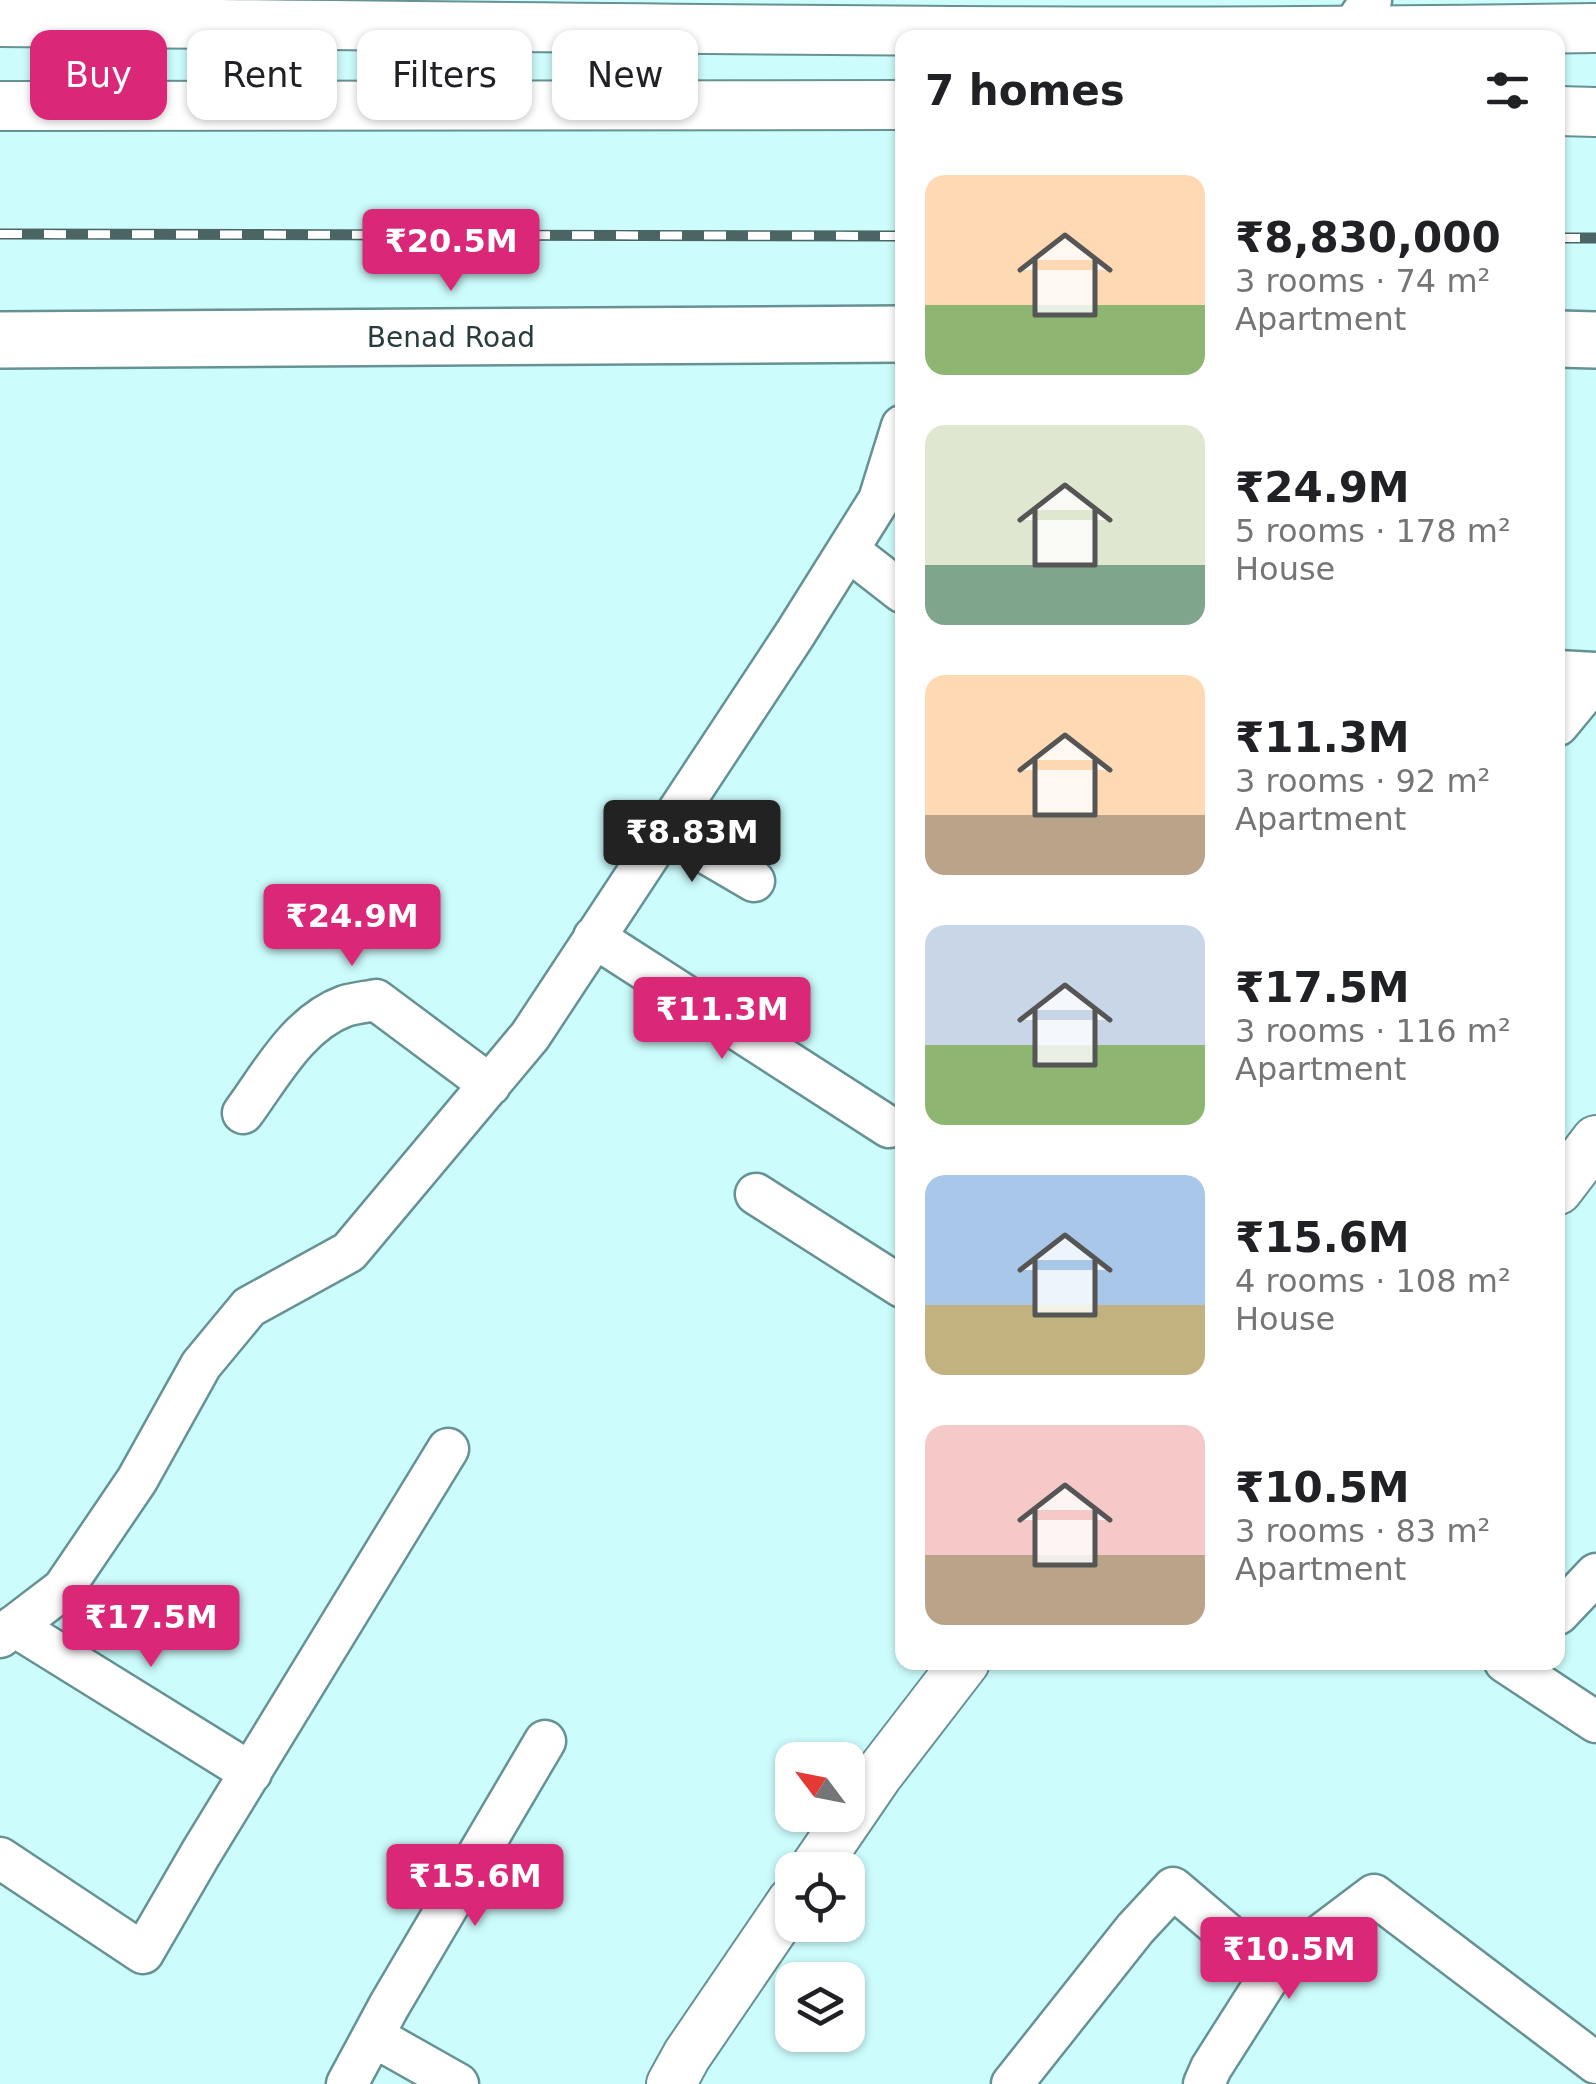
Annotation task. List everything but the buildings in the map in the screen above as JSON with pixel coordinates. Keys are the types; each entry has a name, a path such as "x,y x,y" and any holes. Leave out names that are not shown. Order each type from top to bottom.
{"main road":[{"name":"Benad Road","path":"0,340 895,334"},
{"path":"1565,339 1596,340"}],"street":[{"path":"0,22 560,13 1361,15 1596,28"},
{"path":"0,106 895,105"},
{"path":"1565,111 1596,112"},
{"path":"251,1773 7,1632 63,1588 138,1480 201,1365 249,1307 349,1252 530,1036 848,550 879,500 895,449"},
{"path":"848,550 895,587"},
{"path":"1565,672 1596,676"},
{"path":"1565,716 1596,676"},
{"path":"665,829 754,881"},
{"path":"594,938 889,1127"},
{"path":"243,1113 296,1040 325,1016 346,1006 376,1000 490,1085"},
{"path":"1565,1181 1596,1140"},
{"path":"756,1194 895,1283"},
{"path":"0,1858 143,1953 448,1449"},
{"path":"1565,1607 1596,1574"},
{"path":"826,1852 959,1670"},
{"path":"1518,1670 1596,1722"},
{"path":"347,2084 545,1741"},
{"path":"1012,2084 1135,1929 1174,1888 1272,1972"},
{"path":"1204,2084 1272,1972 1374,1895 1596,2063"},
{"path":"671,2084 775,1925"},
{"path":"373,2036 458,2084"}],"railway":[{"path":"0,234 895,236"},
{"path":"1565,238 1596,238"}]}
